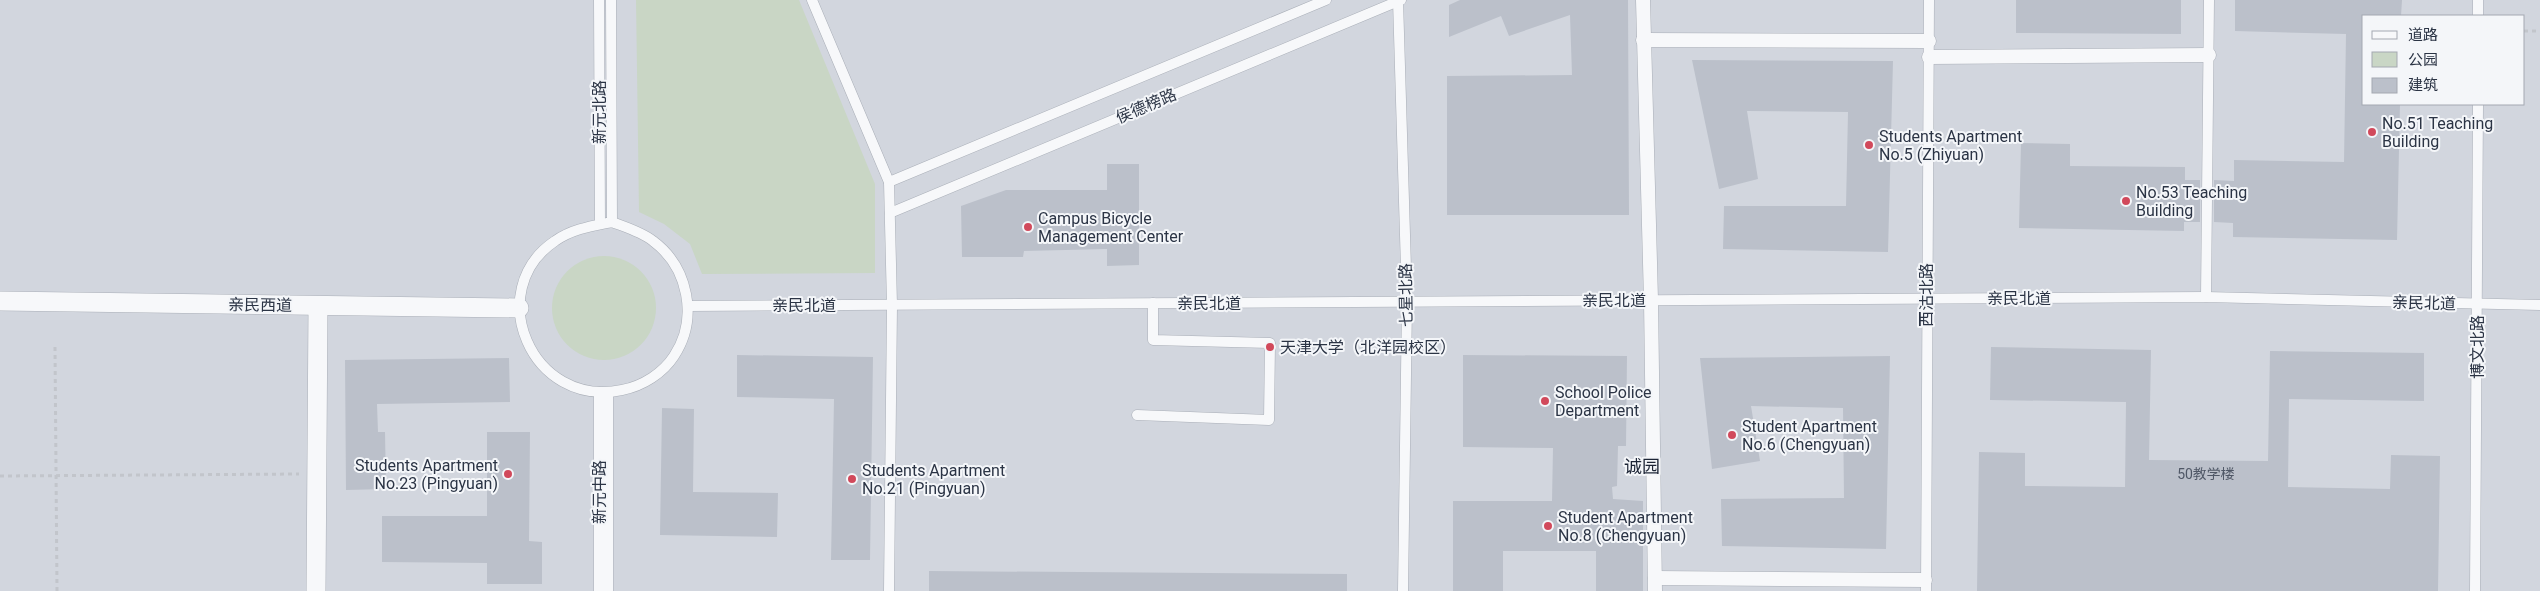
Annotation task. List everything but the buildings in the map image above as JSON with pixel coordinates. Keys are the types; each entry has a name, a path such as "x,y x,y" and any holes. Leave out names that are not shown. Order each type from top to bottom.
{"street":[{"path":"1643,0 1651,300 1655,584 1926,586"},
{"path":"1643,40 1929,41"},
{"path":"1929,57 2208,55"},
{"name":"亲民西道","path":"0,301 519,308"},
{"path":"316,591 318,306"}],"lane":[{"name":"新元北路","path":"599,0 600,224"},
{"name":"新元北路","path":"611,0 612,222"},
{"path":"812,0 890,182 892,305 889,591"},
{"name":"侯德榜路","path":"890,182 1326,0"},
{"name":"侯德榜路","path":"890,213 1399,0"},
{"name":"七星北路","path":"1399,0 1407,302 1403,591"},
{"name":"西沽北路","path":"1926,586 1929,0"},
{"path":"2206,297 2209,0"},
{"path":"2478,0 2478,15"},
{"name":"博文北路","path":"2475,591 2478,105"},
{"path":"612,222 652,240 671,258 684,280 688,306 685,332 674,356 657,375 634,388 604,393 581,390 556,379 536,360 524,336 519,308 524,283 536,259 554,241 578,229 600,224 612,222"},
{"name":"亲民北道","path":"688,306 2206,297 2540,305"},
{"path":"1137,415 1269,420 1270,343 1153,340 1153,303"},
{"name":"新元中路","path":"599,591 604,393"},
{"name":"新元中路","path":"604,393 608,591"}],"path":[{"path":"2525,31 2540,31"},
{"path":"56,347 57,591"},
{"path":"0,476 317,474"}],"shaded area":[{"name":"天津大学（北洋园校区）","path":"0,0 2540,0 2540,591 0,591"}],"green space":[{"path":"636,0 799,0 875,184 875,273 702,274 690,244 664,224 639,212"},
{"path":"604,256 624,260 641,271 652,288 656,308 652,328 641,345 624,356 604,360 584,356 567,345 556,328 552,308 556,288 567,271 584,260"}],"place":[{"name":"No.51 Teaching Building","path":"2372,132"},
{"name":"Students Apartment No.5 (Zhiyuan)","path":"1869,145"},
{"name":"No.53 Teaching Building","path":"2126,201"},
{"name":"Campus Bicycle Management Center","path":"1028,227"},
{"name":"天津大学（北洋园校区）","path":"1270,347"},
{"name":"School Police Department","path":"1545,401"},
{"name":"Student Apartment No.6 (Chengyuan)","path":"1732,435"},
{"name":"Students Apartment No.23 (Pingyuan)","path":"508,474"},
{"name":"Students Apartment No.21 (Pingyuan)","path":"852,479"},
{"name":"Student Apartment No.8 (Chengyuan)","path":"1548,526"}],"district":[{"name":"诚园","path":"1642,466"}]}
